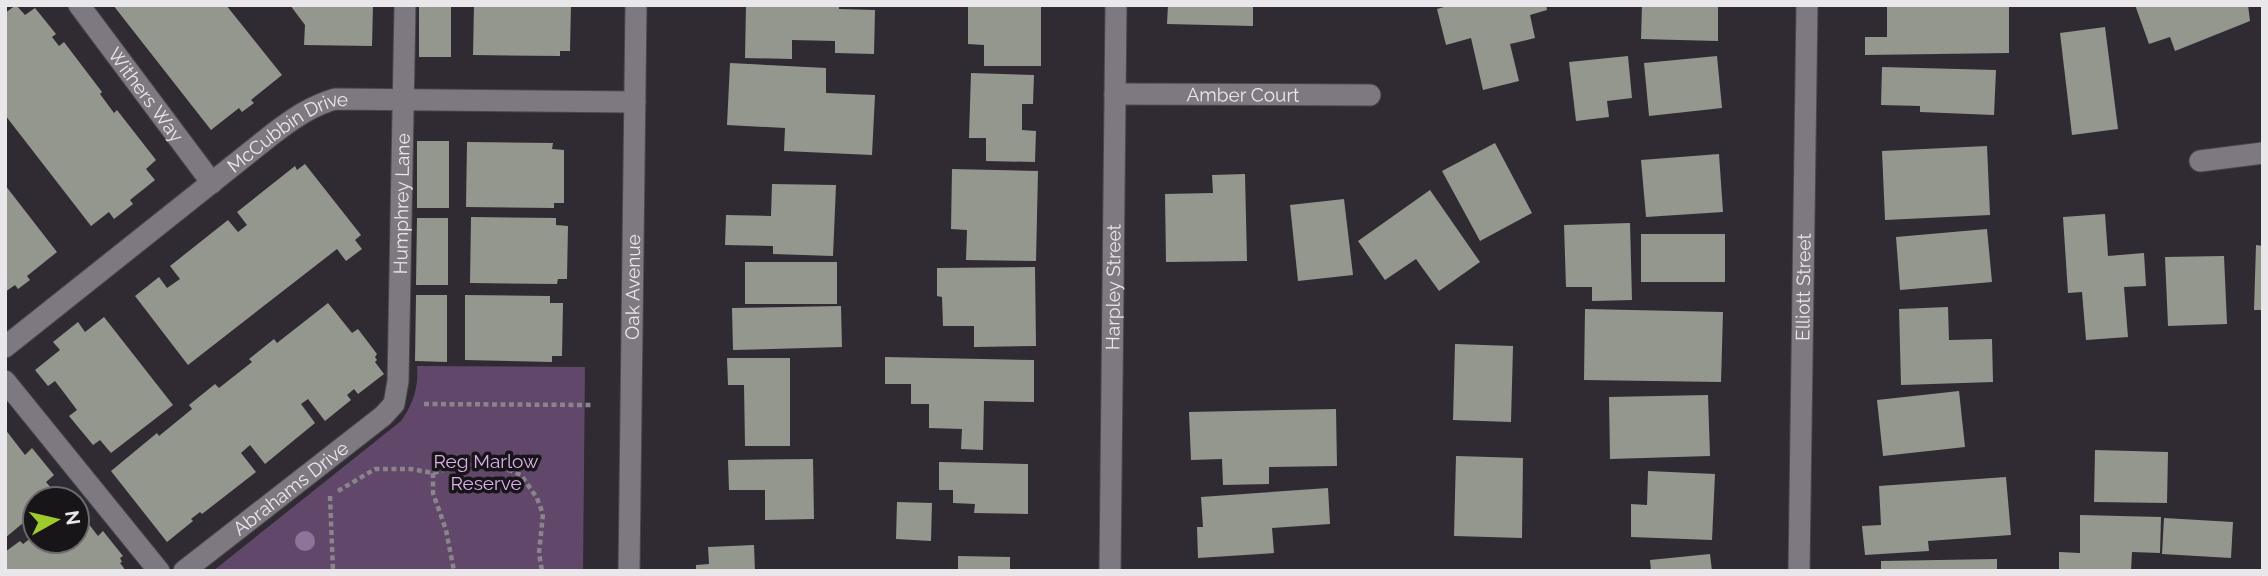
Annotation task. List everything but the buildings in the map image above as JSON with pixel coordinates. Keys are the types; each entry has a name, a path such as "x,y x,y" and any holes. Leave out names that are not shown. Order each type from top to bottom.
{"street":[{"name":"Withers Way","path":"79,5 212,183"},
{"name":"Humphrey Lane","path":"394,404 398,381 405,5"},
{"name":"Oak Avenue","path":"629,571 636,5"},
{"name":"Harpley Street","path":"1110,571 1116,5"},
{"name":"Elliott Street","path":"1799,571 1807,5"},
{"name":"Amber Court","path":"1115,94 1370,95"},
{"name":"McCubbin Drive","path":"5,347 302,112 316,104 335,99 635,102"},
{"path":"2200,161 2263,153"},
{"path":"5,381 159,571"},
{"name":"Abrahams Drive","path":"184,571 383,416 394,404"}],"path":[{"path":"394,404 591,405"},
{"path":"333,571 329,496 375,469 433,473 461,465 494,464 521,475 537,498 543,513 539,554 542,571"},
{"path":"433,473 433,493 446,530 454,571"}],"green space":[{"name":"Reg Marlow Reserve","path":"417,366 585,367 583,571 213,571 401,421 414,395"}]}
